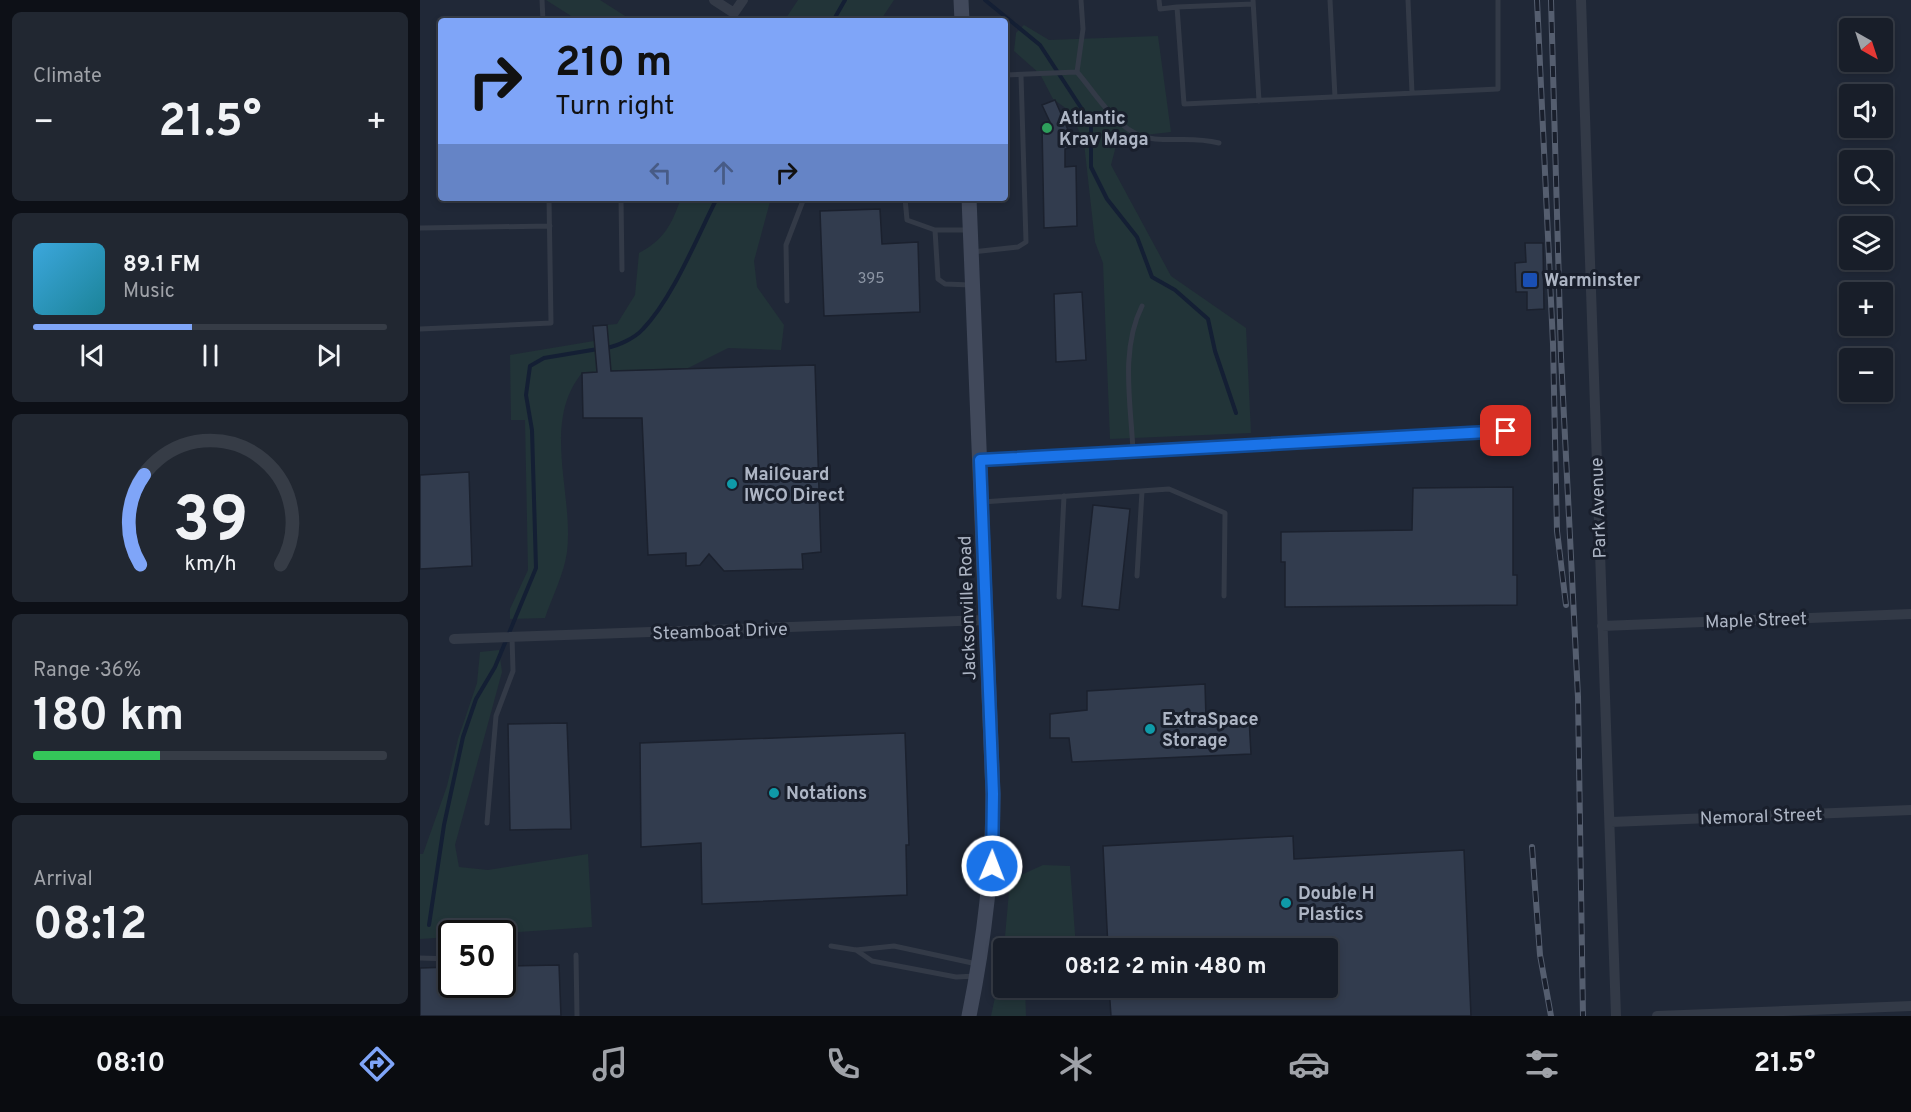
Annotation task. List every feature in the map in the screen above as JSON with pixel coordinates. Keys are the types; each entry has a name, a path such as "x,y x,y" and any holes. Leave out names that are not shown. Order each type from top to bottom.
{"main road":[{"path":"961,0 962,18"},
{"name":"Jacksonville Road","path":"969,201 993,794 992,866 978,970 969,1016"}],"street":[{"path":"714,0 734,13 743,0"},
{"name":"Park Avenue","path":"1581,0 1616,1016"},
{"name":"Maple Street","path":"1602,626 1911,614"},
{"name":"Steamboat Drive","path":"454,639 986,620"},
{"name":"Nemoral Street","path":"1611,822 1911,810"},
{"path":"1657,1016 1819,1013 1911,1006"}],"lane":[{"path":"542,0 543,18"},
{"path":"1081,0 1083,29 1077,72 1126,129 1139,137 1174,140 1198,138 1219,143"},
{"path":"1159,0 1160,9 1253,2 1259,101"},
{"path":"1330,0 1335,97"},
{"path":"1408,0 1412,93"},
{"path":"1177,7 1184,104 1498,89 1498,0"},
{"path":"1008,75 1077,72"},
{"path":"972,252 1018,247 1026,242 1021,75"},
{"path":"420,328 551,323 549,201"},
{"path":"621,201 622,270"},
{"path":"787,302 786,245 803,201"},
{"path":"905,201 907,220 935,230 970,230"},
{"path":"420,228 550,226"},
{"path":"935,230 938,279 945,284 973,285"},
{"path":"1133,451 1129,350 1132,328 1142,306"},
{"path":"980,460 1524,430"},
{"path":"982,502 1168,489 1225,513 1224,596"},
{"path":"1137,576 1142,491"},
{"path":"1059,597 1064,496"},
{"path":"487,823 496,716 513,671 512,637"},
{"path":"831,946 856,950 894,946 978,970"},
{"path":"856,950 872,961 956,977 978,970"},
{"path":"576,955 578,1016"},
{"path":"420,958 438,959"}],"shaded area":[{"path":"546,0 600,0 628,18 574,18"},
{"path":"798,0 894,0 882,18 786,18"},
{"path":"1024,25 1049,40 1158,36 1171,132 1118,138 1111,165 1171,276 1246,328 1251,433 1110,439 1103,263 1095,242 1084,143 1071,112 1053,99 1040,74 1014,51 1016,33"},
{"path":"680,201 770,201 754,261 757,287 784,325 781,350 728,348 688,368 611,371 607,325 617,324 635,295 639,253 661,237"},
{"path":"594,341 597,372 582,373 570,393 563,414 562,460 568,530 567,552 563,569 545,618 510,619 510,609 528,570 525,420 511,420 510,355"},
{"path":"499,650 502,672 455,845 459,867 488,870 588,854 592,927 516,932 516,920 438,920 438,938 420,939 420,854 423,854 447,786 458,739 477,683 480,652"},
{"path":"1043,865 1070,866 1075,938 1005,938 1010,880"},
{"path":"995,998 1025,998 1026,1016 991,1016"}],"building":[{"path":"1055,100 1075,146 1065,149 1065,167 1076,166 1077,226 1044,228 1042,125 1050,122 1042,105"},
{"path":"880,209 882,244 918,242 920,312 824,316 820,211"},
{"path":"1525,243 1543,243 1544,309 1527,310 1527,292 1516,292 1515,263 1526,262"},
{"path":"1082,292 1086,360 1056,362 1054,294"},
{"name":"MailGuard IWCO Direct","path":"607,325 611,371 815,365 821,552 802,554 803,569 724,571 709,554 700,565 686,566 686,553 648,555 642,418 583,418 582,373 597,372 593,326"},
{"path":"469,472 472,566 420,569 420,475"},
{"path":"1513,487 1513,575 1517,575 1517,605 1285,607 1285,562 1281,562 1281,532 1412,530 1413,488"},
{"path":"1093,505 1130,509 1119,610 1082,606"},
{"name":"ExtraSpace Storage","path":"1205,684 1206,719 1249,718 1251,754 1072,762 1069,738 1050,738 1050,714 1087,710 1087,691"},
{"path":"567,723 571,829 510,830 508,724"},
{"name":"Notations","path":"905,733 909,845 906,845 907,895 702,904 701,843 641,847 640,743"},
{"name":"Double H Plastics","path":"1293,836 1294,859 1464,850 1471,1016 1111,1016 1110,998 1338,998 1338,938 1108,938 1103,846"},
{"path":"559,965 561,1016 420,1016 420,968 438,967 438,998 516,998 516,966"}],"waterway":[{"path":"835,18 845,0"},
{"path":"985,0 1007,18"},
{"path":"1008,19 1040,45 1091,123 1091,167 1107,199 1137,237 1152,277 1175,290 1208,319 1215,351 1236,413"},
{"path":"606,348 636,335 654,316 674,284 716,201"},
{"path":"429,925 444,825 463,737 476,699 495,667 536,568 532,430 526,395 530,366 544,358 598,349"}],"railway":[{"path":"1537,0 1553,344 1557,531 1566,605"},
{"path":"1551,0 1561,357 1578,697 1583,1016"},
{"path":"1532,847 1540,955 1551,1016"}],"place":[{"name":"Atlantic Krav Maga","path":"1047,128"},
{"name":"Warminster","path":"1530,280"},
{"name":"MailGuard IWCO Direct","path":"732,484"},
{"name":"ExtraSpace Storage","path":"1150,729"},
{"name":"Notations","path":"774,793"},
{"name":"Double H Plastics","path":"1286,903"}],"route":[{"path":"992,866 993,794 980,460 1506,431"}]}
